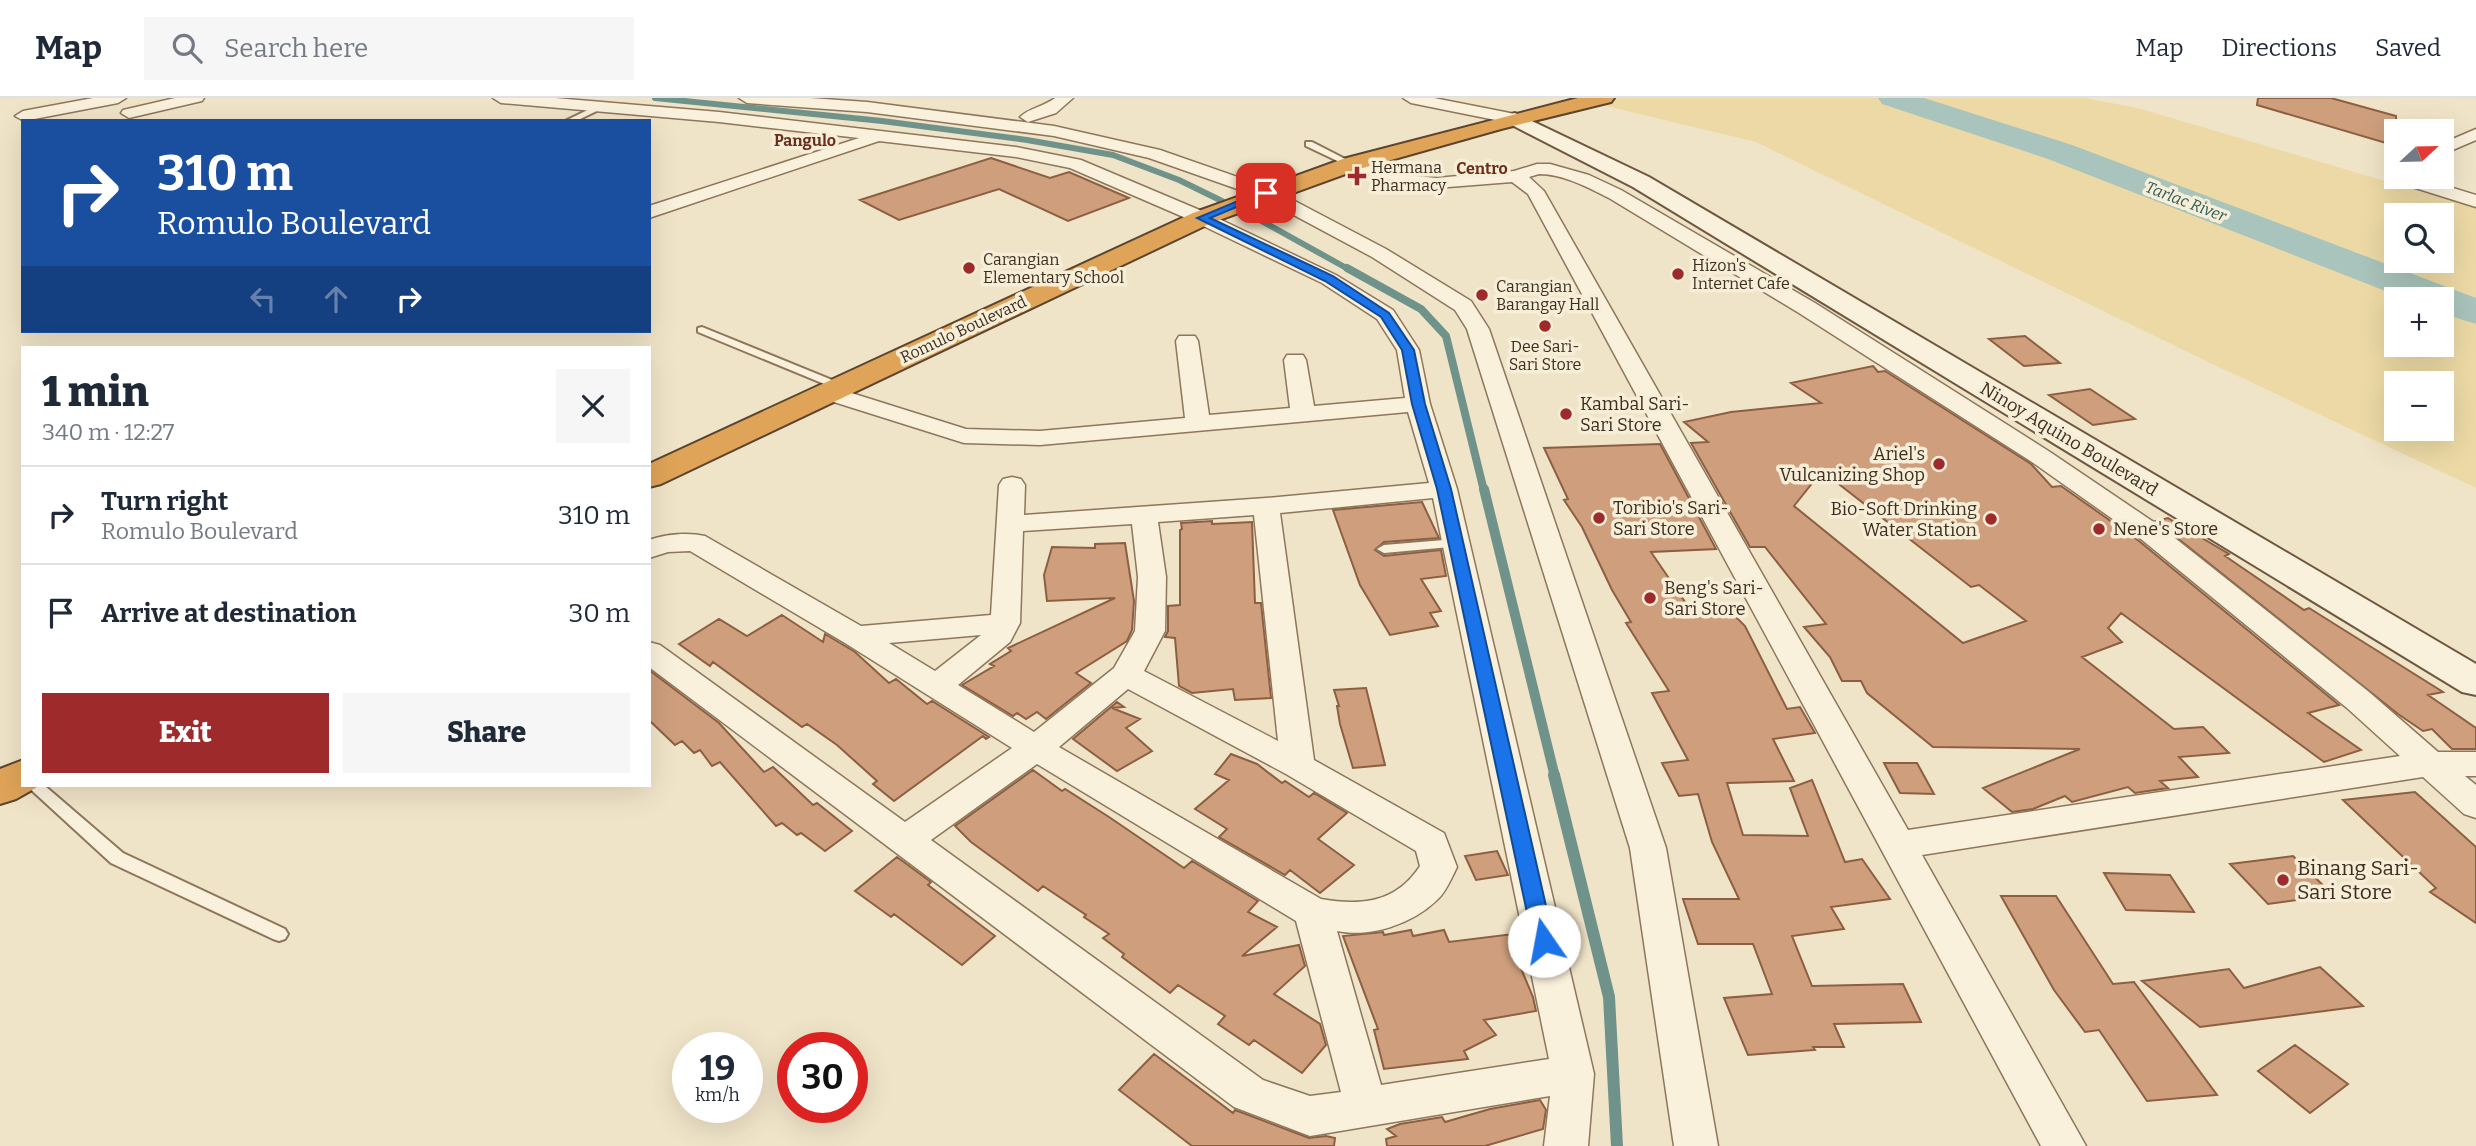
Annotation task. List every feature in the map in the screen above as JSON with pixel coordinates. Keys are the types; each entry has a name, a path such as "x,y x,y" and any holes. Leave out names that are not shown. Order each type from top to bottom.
{"highway":[{"name":"Romulo Boulevard","path":"651,476 1202,218 1351,164 1604,98"},
{"path":"0,788 21,777"}],"main road":[{"name":"Ninoy Aquino Boulevard","path":"1514,120 1637,188 1662,196 2476,682"}],"street":[{"path":"23,116 118,98"},
{"path":"129,113 196,98"},
{"path":"501,98 881,136 1016,152 1075,164 1202,218 1329,279 1385,315 1408,350 1418,404 1444,489 1573,1074 1566,1146"},
{"path":"747,98 871,105 1024,122 1154,154 1266,193 1379,253 1463,306 1478,329 1648,848 1696,1146"},
{"path":"871,105 909,98"},
{"path":"1024,122 1050,110 1065,98"},
{"path":"1412,98 1514,120"},
{"path":"1024,122 1032,113 1022,104 1025,100"},
{"path":"620,119 638,110"},
{"path":"2454,144 2476,134"},
{"path":"651,211 881,136"},
{"path":"1351,164 1416,181 1436,183 1517,176 1537,169 1550,169 1583,179 1615,194 1807,308 2030,449 2151,533 2358,700 2476,805"},
{"path":"1517,176 1535,191 2064,1146"},
{"path":"2441,189 2476,201"},
{"path":"1187,341 1198,424"},
{"path":"1295,360 1303,415"},
{"path":"832,389 964,436 1041,438 1418,404"},
{"path":"937,686 999,635 1005,623 1012,485"},
{"path":"1010,524 1266,506 1444,489"},
{"path":"1266,506 1298,766"},
{"path":"904,841 1036,748 1126,675 1150,631 1152,577 1144,514"},
{"path":"651,549 663,544 695,542 856,636 1036,748 1312,912 1351,919 1386,914 1425,890 1438,867 1431,843 1298,766 1126,675"},
{"path":"856,636 1005,623"},
{"path":"651,653 1249,1094 1310,1116 1573,1074"},
{"path":"1897,845 2427,764 2476,764"},
{"path":"0,775 21,776"},
{"path":"1312,912 1366,1107"}],"lane":[{"path":"574,119 601,107"},
{"path":"1310,144 1351,164"},
{"path":"702,330 832,389"},
{"path":"1384,549 1456,543"},
{"path":"36,787 117,858 279,934"}],"sand":[{"path":"1573,98 2084,98 2138,108 2384,181 2384,189 2412,189 2476,208 2476,488 2206,361 1756,142"}],"building":[{"path":"2258,98 2331,98 2396,116 2396,119 2384,119 2384,142 2257,105"},
{"path":"991,158 1050,178 1069,172 1129,198 1068,221 999,189 899,220 860,200"},
{"path":"2025,336 2060,363 2024,366 1989,339"},
{"path":"1873,366 1878,372 1885,371 2031,464 2052,487 2061,486 2139,541 2339,705 2308,713 2361,750 2324,762 2121,613 2108,628 2122,642 2082,657 2174,729 2203,727 2229,753 2179,757 2198,777 2160,781 2168,788 2135,793 2128,787 2072,802 2065,796 2033,809 2012,812 1983,788 2080,749 1933,747 1867,693 1861,681 1842,681 1830,657 1804,627 1826,624 1765,547 1750,547 1691,443 1708,442 1684,422 1731,412 1821,403 1791,383","holes":["1822,471 1971,587 1979,585 2026,621 1963,643 1794,506"]},
{"path":"2090,389 2135,419 2093,425 2049,395"},
{"path":"1660,444 1716,549 1651,552 1696,618 1729,610 1745,626 1787,709 1800,707 1815,733 1773,739 1794,781 1727,783 1743,835 1808,836 1790,788 1812,780 1845,862 1862,859 1890,899 1831,907 1844,929 1792,936 1812,986 1903,984 1921,1022 1834,1024 1844,1047 1813,1047 1815,1050 1748,1055 1724,998 1772,994 1753,944 1698,944 1683,899 1739,899 1712,842 1698,794 1679,796 1662,763 1688,760 1652,693 1669,691 1626,623 1631,622 1612,590 1582,527 1564,500 1568,499 1544,448"},
{"path":"1422,502 1439,538 1384,542 1375,550 1384,556 1441,550 1446,576 1421,579 1441,611 1430,613 1438,626 1390,635 1360,585 1333,510"},
{"path":"2168,518 2229,554 2225,556 2304,610 2309,608 2443,692 2428,695 2476,728 2476,749 2452,749 2432,729 2423,731 2398,714 2156,521"},
{"path":"1212,521 1212,524 1252,522 1255,603 1261,603 1271,698 1235,700 1233,689 1192,693 1179,686 1175,638 1165,637 1168,631 1168,606 1180,605 1181,523"},
{"path":"1125,543 1134,601 1132,630 1127,641 1076,673 1091,683 1046,719 1037,712 1026,719 1017,713 1013,716 962,685 994,666 990,664 1011,651 1008,648 1115,598 1047,601 1044,575 1052,547 1095,548 1095,544"},
{"path":"782,615 823,642 825,634 855,652 889,683 896,679 927,704 932,701 989,737 986,739 983,736 894,801 873,784 877,781 837,745 807,724 802,727 713,662 710,666 679,644 719,619 747,636"},
{"path":"651,672 719,723 764,772 773,767 813,805 817,803 852,831 825,851 782,823 776,826 720,762 712,766 700,750 694,753 682,741 675,745 651,722"},
{"path":"1366,688 1385,765 1353,768 1340,724 1339,706 1334,690"},
{"path":"1117,702 1124,707 1112,708 1140,719 1126,728 1152,751 1117,771 1073,739"},
{"path":"1231,754 1257,764 1282,783 1285,781 1309,797 1314,793 1347,813 1318,839 1354,865 1320,893 1290,870 1285,875 1219,837 1227,829 1195,809 1229,780 1215,774"},
{"path":"1884,763 1917,763 1934,794 1900,793"},
{"path":"1033,770 1184,868 1192,861 1258,901 1248,912 1277,927 1242,956 1299,945 1305,966 1274,994 1320,1024 1326,1045 1302,1073 1254,1040 1249,1045 1218,1024 1225,1016 1178,985 1170,993 1122,957 1124,954 1103,938 1109,934 1084,917 1086,915 1043,886 1038,891 971,842 955,826"},
{"path":"2415,792 2476,847 2476,923 2430,892 2436,888 2343,800"},
{"path":"1497,851 1508,875 1476,880 1465,856"},
{"path":"2293,856 2333,895 2268,904 2230,864"},
{"path":"897,857 931,882 928,885 995,936 962,965 894,914 891,917 855,891"},
{"path":"2104,873 2170,875 2194,912 2126,910"},
{"path":"2001,896 2056,896 2113,984 2134,982 2217,1095 2147,1101 2099,1030 2085,1032 2054,990"},
{"path":"1411,930 1413,936 1444,930 1449,942 1513,934 1522,958 1517,959 1536,1011 1484,1020 1496,1035 1464,1051 1468,1059 1384,1069 1374,1030 1378,1029 1343,936 1383,932 1384,935"},
{"path":"2320,967 2363,1006 2200,1027 2142,981 2229,969 2244,988"},
{"path":"2295,1045 2348,1084 2310,1113 2258,1071"},
{"path":"1154,1054 1233,1113 1235,1110 1309,1138 1335,1138 1334,1146 1192,1146 1119,1090"},
{"path":"1540,1100 1546,1110 1543,1129 1485,1146 1387,1146 1386,1139 1396,1136 1387,1129 1400,1124 1442,1117 1445,1122 1490,1109"}],"waterway":[{"path":"655,98 882,121 1027,140 1113,155 1179,180 1222,201"},
{"name":"Tarlac River","path":"1893,98 2060,152 2476,312"},
{"path":"1249,214 1350,270"},
{"path":"1347,268 1421,309 1446,336 1484,491"},
{"path":"1484,489 1555,777"},
{"path":"1554,775 1609,997 1617,1146"}],"place":[{"name":"Hermana Pharmacy","path":"1357,176"},
{"name":"Carangian Elementary School","path":"969,268"},
{"name":"Hizon's Internet Cafe","path":"1678,274"},
{"name":"Carangian Barangay Hall","path":"1482,295"},
{"name":"Dee Sari- Sari Store","path":"1545,326"},
{"name":"Kambal Sari- Sari Store","path":"1566,414"},
{"name":"Ariel's Vulcanizing Shop","path":"1939,464"},
{"name":"Toribio's Sari- Sari Store","path":"1599,518"},
{"name":"Bio-Soft Drinking Water Station","path":"1991,519"},
{"name":"Nene's Store","path":"2099,529"},
{"name":"Beng's Sari- Sari Store","path":"1650,598"},
{"name":"Binang Sari- Sari Store","path":"2283,880"}],"district":[{"name":"Pangulo","path":"805,140"},
{"name":"Centro","path":"1482,168"}],"route":[{"path":"1266,193 1202,218 1329,279 1385,315 1408,350 1418,404 1444,489 1544,941"}]}
